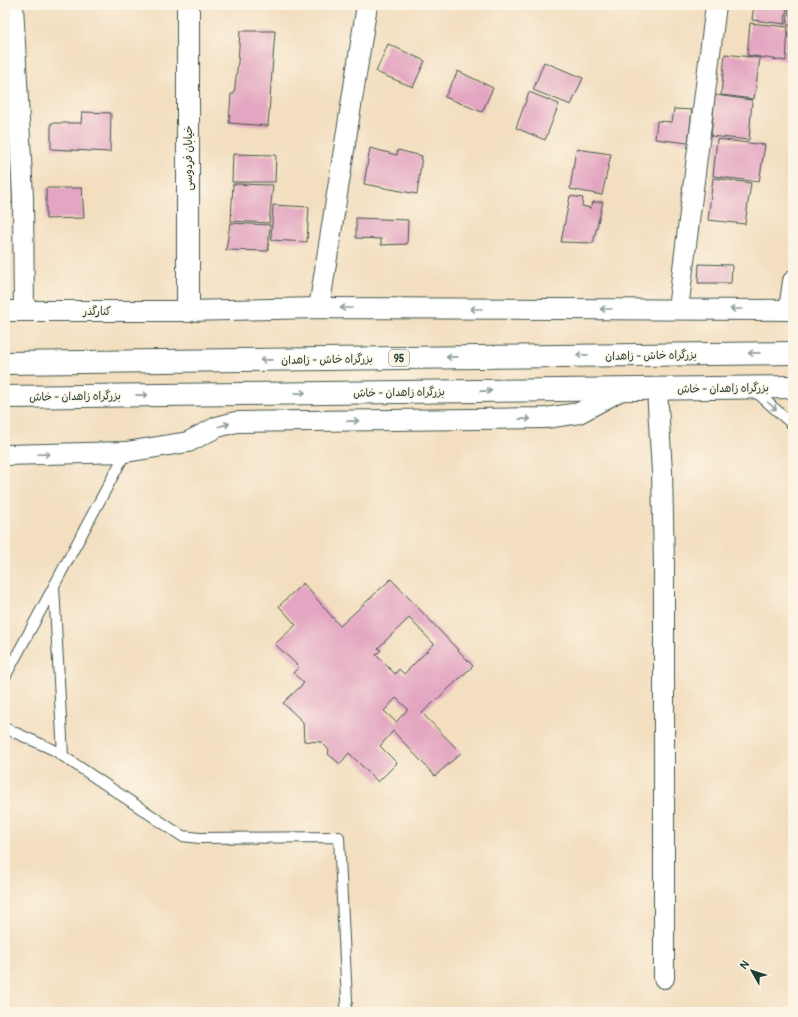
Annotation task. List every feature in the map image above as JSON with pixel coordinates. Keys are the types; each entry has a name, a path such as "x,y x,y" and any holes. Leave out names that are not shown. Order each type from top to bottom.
{"main road":[{"name":"خیابان فردوسی","path":"188,5 188,311"},
{"name":"بزرگراه خاش - زاهدان","path":"5,363 793,353"},
{"path":"621,355 623,389"},
{"name":"بزرگراه زاهدان - خاش","path":"5,397 793,387"}],"street":[{"path":"13,5 23,197 14,311"},
{"path":"319,308 367,5"},
{"path":"678,309 716,5"},
{"path":"791,310 793,281"},
{"name":"کنارگذر","path":"14,311 188,311 319,308 791,310"},
{"path":"5,456 126,452 188,442 217,427 236,422 546,418 579,413 623,389"},
{"path":"657,389 662,472 664,563 664,978"}],"lane":[{"path":"751,387 793,425"},
{"path":"5,677 126,452"},
{"path":"54,586 63,756"},
{"path":"5,728 54,750 182,836 200,838 339,837 347,1001 345,1012"}],"building":[{"path":"754,5 787,5 785,24 752,20"},
{"path":"789,5 793,5 793,26 787,25"},
{"path":"750,23 788,27 786,61 747,55"},
{"path":"240,31 275,31 268,126 229,123 231,94 234,94 238,62"},
{"path":"388,44 425,61 413,87 376,72"},
{"path":"725,54 760,58 754,99 721,95"},
{"path":"544,62 583,78 571,105 533,90"},
{"path":"458,71 493,88 482,112 445,97"},
{"path":"529,92 559,104 545,140 516,128"},
{"path":"715,95 752,100 749,140 711,136"},
{"path":"674,109 692,110 688,143 655,139 657,121 672,122"},
{"path":"82,112 111,113 110,152 51,149 51,123 81,123"},
{"path":"717,139 765,145 759,182 713,176"},
{"path":"370,148 397,155 398,150 422,156 417,194 364,184"},
{"path":"576,149 611,154 602,195 570,189"},
{"path":"233,154 276,155 275,182 232,182"},
{"path":"5,172 14,173 13,203 5,203"},
{"path":"713,178 751,183 745,224 708,220"},
{"path":"233,184 273,185 269,223 231,221"},
{"path":"46,188 82,188 84,218 46,219"},
{"path":"570,196 583,198 582,206 591,208 593,202 603,202 593,243 561,242"},
{"path":"273,205 309,207 307,242 271,240"},
{"path":"356,218 408,220 407,244 381,245 381,239 356,238"},
{"path":"230,223 270,225 268,251 226,250"},
{"path":"699,264 732,265 731,283 698,283"},
{"path":"391,579 473,666 422,713 461,753 435,776 393,731 380,746 397,763 378,782 349,753 340,764 328,754 329,750 321,742 304,741 303,722 283,703 304,683 293,673 299,667 275,644 296,625 279,606 303,583 340,626","holes":["409,618 434,644 404,674 399,669 395,674 376,655 381,650 378,648","396,698 408,709 396,722 384,711"]}]}
